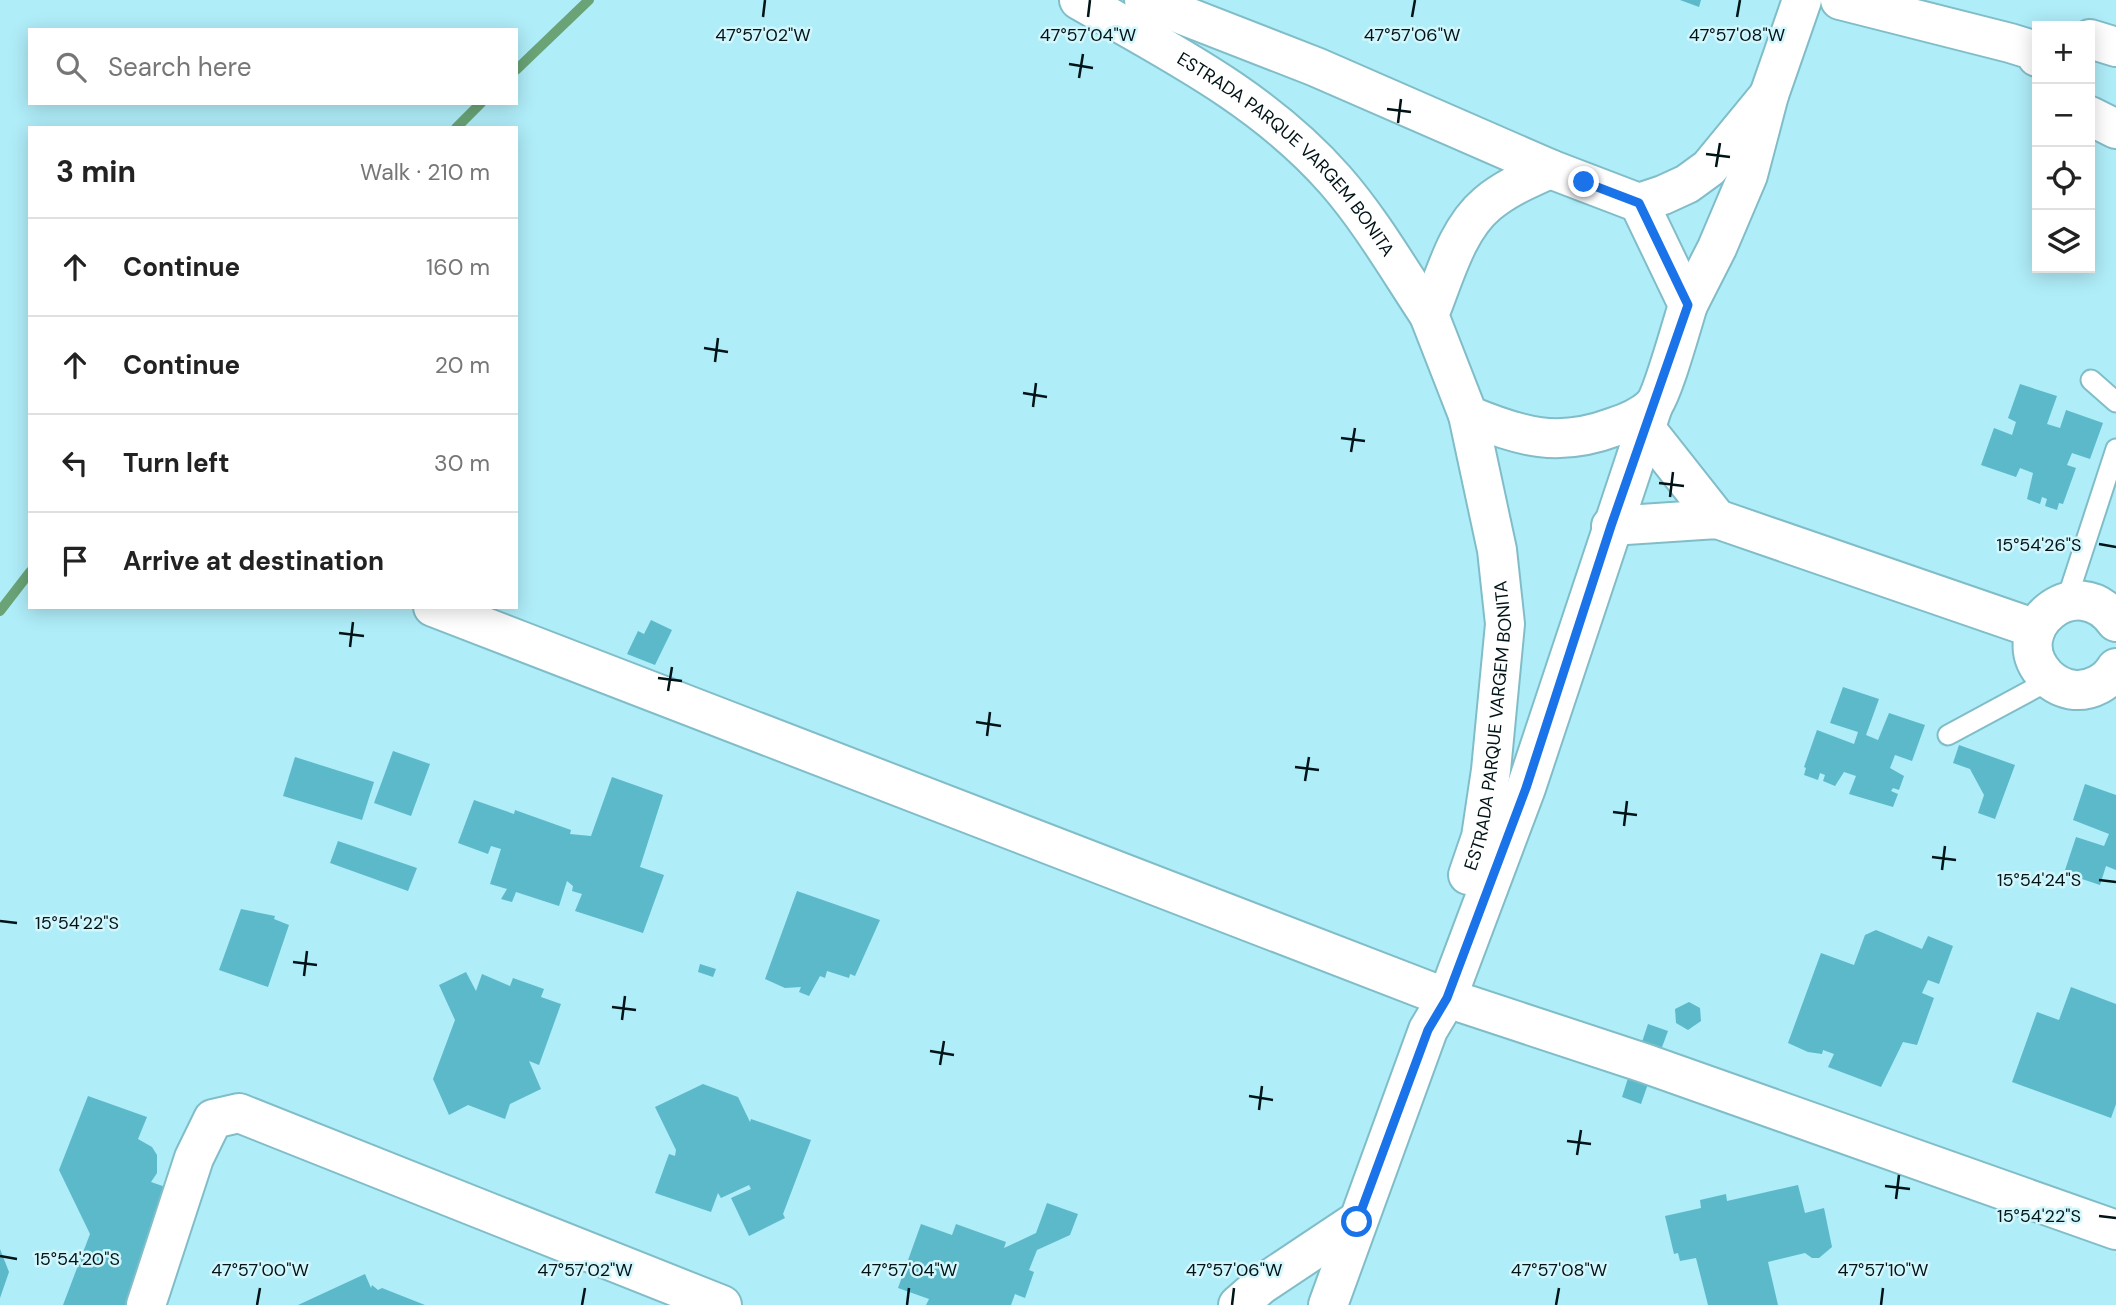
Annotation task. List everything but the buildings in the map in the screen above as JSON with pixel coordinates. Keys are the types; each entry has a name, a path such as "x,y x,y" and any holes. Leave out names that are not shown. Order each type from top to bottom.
{"street":[{"name":"ESTRADA PARQUE VARGEM BONITA","path":"1079,0 1152,39 1226,84 1279,127 1334,179 1429,315 1468,415 1497,550 1504,624 1491,770 1481,837 1428,1030 1328,1305"},
{"path":"1144,0 1316,67 1550,169 1639,203 1687,184 1709,168 1769,95"},
{"name":"ESTRADA PARQUE VARGEM BONITA","path":"1437,993 1526,788 1611,526 1688,305 1717,248 1748,175 1769,95 1802,0"},
{"path":"1840,0 2032,52"},
{"path":"2095,41 2116,47"},
{"path":"2095,118 2116,129"},
{"path":"1429,315 1466,229 1479,213 1510,188 1550,169"},
{"path":"1639,203 1688,305"},
{"path":"1468,415 1514,434 1549,440 1587,437 1650,417 1717,519"},
{"path":"1611,526 1717,519 2036,629"},
{"path":"2116,622 2106,610 2094,603 2066,602 2043,617 2036,629 2034,656 2050,680 2076,690 2102,683 2116,668"},
{"path":"438,609 1437,993 2116,1230"},
{"path":"146,1305 194,1158 213,1119 239,1113 722,1305"},
{"path":"1238,1305 1261,1285 1357,1222"}],"lane":[{"path":"2091,380 2116,402"},
{"path":"2066,602 2116,449"},
{"path":"1948,735 2050,680"}],"waterway":[{"path":"518,68 589,0"},
{"path":"458,126 479,105"},
{"path":"0,611 28,575"}],"route":[{"path":"1357,1222 1428,1030 1447,998 1526,788 1611,526 1688,305 1639,203 1584,182"}]}
